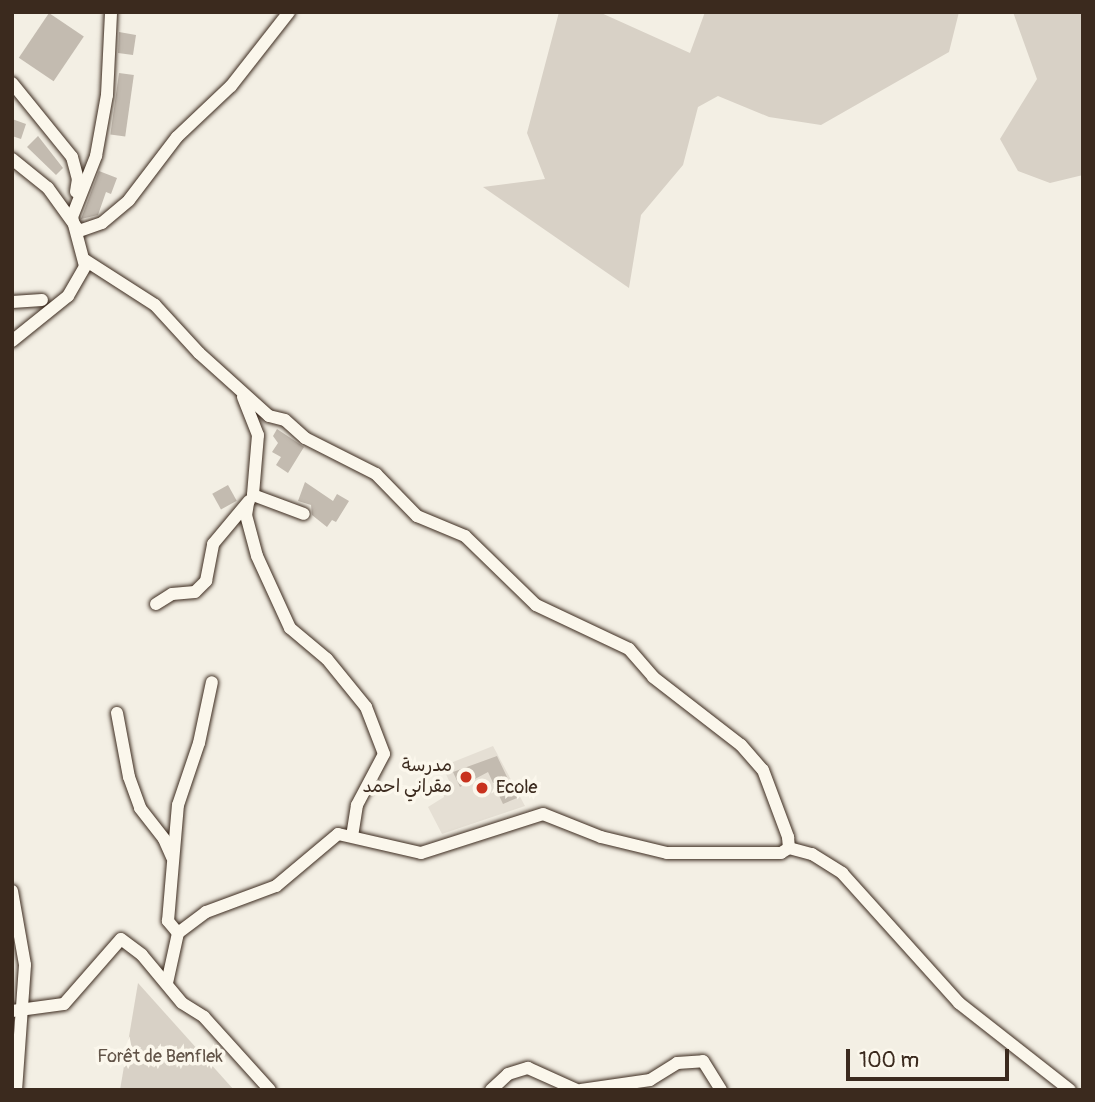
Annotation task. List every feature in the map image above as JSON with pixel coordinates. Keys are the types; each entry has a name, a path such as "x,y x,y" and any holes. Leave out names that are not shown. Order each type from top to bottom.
{"street":[{"path":"72,217 96,156 107,95 111,12"},
{"path":"79,231 102,223 129,200 177,137 231,86 289,12"},
{"path":"12,83 72,157 78,179 72,217 79,231 85,260 68,296 12,341"},
{"path":"12,159 48,188 79,231"},
{"path":"85,260 155,305 239,390 305,438 376,474 417,516 465,536 536,605 629,649 653,677 741,745 763,770 778,801 789,848"},
{"path":"12,302 42,300"},
{"path":"239,390 258,435 246,515 257,556 290,628 327,659 366,707 384,754 357,805 352,835"},
{"path":"250,499 304,514"},
{"path":"156,604 172,594 195,592 206,581 214,544 250,499"},
{"path":"178,933 169,920 178,805 199,743 212,682"},
{"path":"117,713 129,777 140,808 164,839 172,858"},
{"path":"167,984 178,933 206,912 276,886 338,834 352,835 403,852 421,853 542,814 601,837 667,853 780,853 789,848 813,854 842,873 959,1003 1070,1090"},
{"path":"12,891 22,930 16,1090"},
{"path":"17,1012 64,1004 121,939 270,1090"},
{"path":"491,1090 508,1074 528,1068 579,1090 650,1080 677,1063 703,1060 721,1090"}],"shaded area":[{"name":"Ecole","path":"493,746 525,806 442,834 428,807 444,797 443,791 451,785 445,772 448,764"}],"green space":[{"path":"559,12 599,12 690,53 705,12 959,12 949,52 821,125 769,117 718,96 698,107 683,165 641,215 629,288 483,187 545,179 527,133"},
{"path":"1013,12 1083,12 1083,175 1050,183 1018,171 1000,139 1037,79"},
{"name":"Forêt de Benflek","path":"138,983 234,1090 120,1090"}],"building":[{"path":"49,13 84,36 54,81 19,58"},
{"path":"119,32 136,35 133,55 118,53"},
{"path":"119,73 134,75 125,136 110,134"},
{"path":"12,119 26,124 21,139 12,136"},
{"path":"38,136 63,168 56,175 27,147"},
{"path":"99,171 117,178 111,194 106,192 98,215 81,219"},
{"path":"277,429 304,447 288,473 276,465 281,457 272,452 278,443 273,436"},
{"path":"305,482 333,501 337,494 349,501 336,522 332,520 327,527 312,515 311,505 298,501"},
{"path":"228,485 237,501 221,509 212,494"},
{"path":"497,756 517,798 503,804 488,772 460,787 453,772"}],"place":[{"name":"مدرسة مقراني احمد","path":"466,777"},
{"name":"Ecole","path":"482,788"}]}
